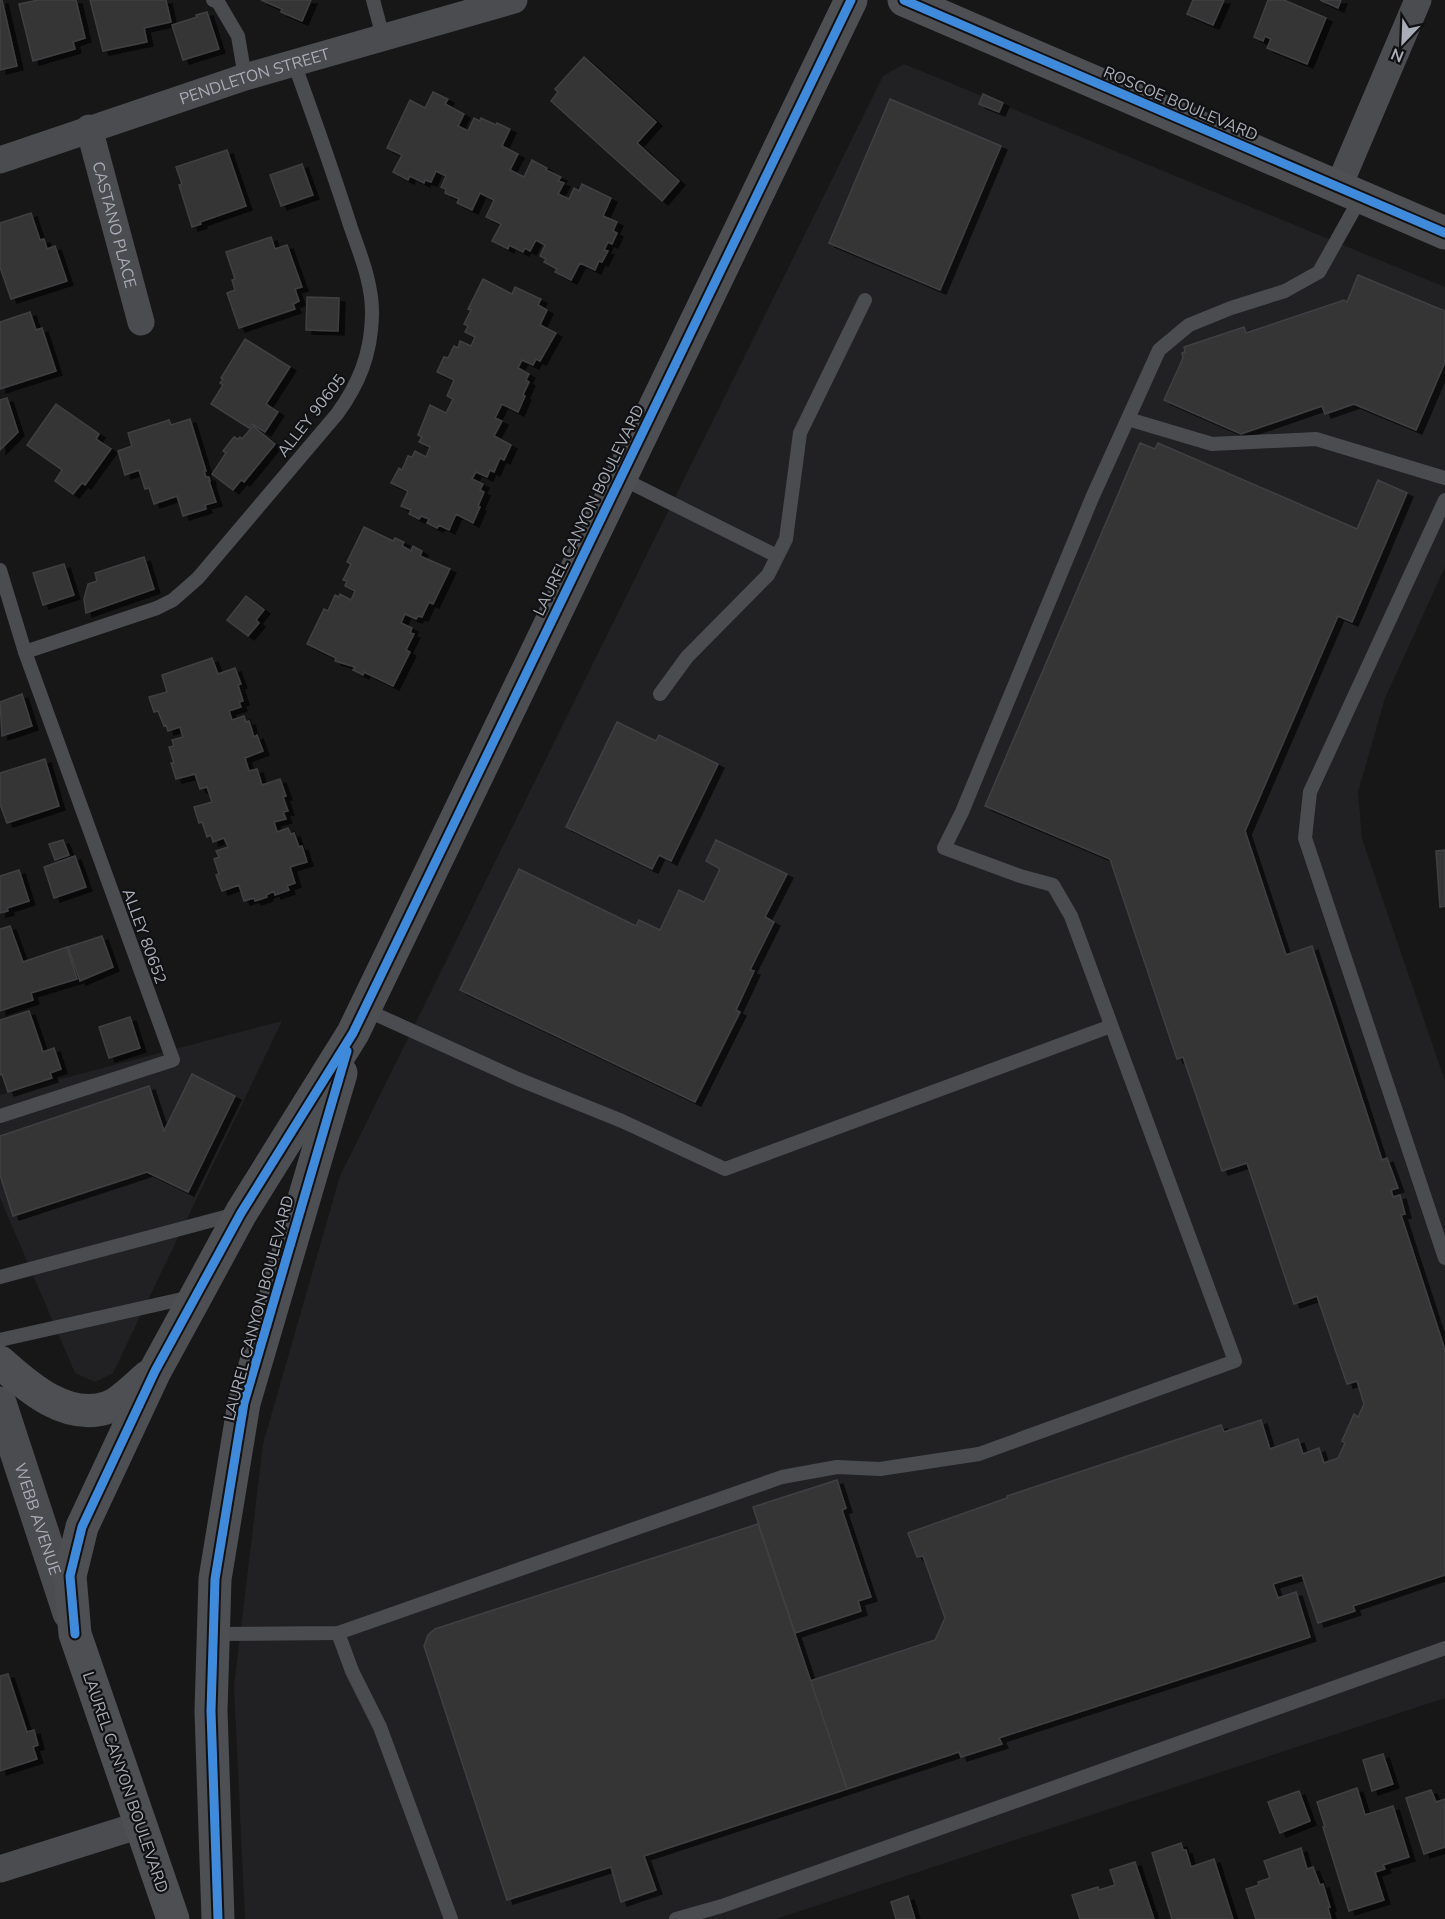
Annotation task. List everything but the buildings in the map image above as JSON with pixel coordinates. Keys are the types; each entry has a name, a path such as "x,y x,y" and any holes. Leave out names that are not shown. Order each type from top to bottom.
{"main road":[{"name":"LAUREL CANYON BOULEVARD","path":"173,1919 75,1634 70,1576 82,1527 155,1371 241,1213 358,1021 851,0"},
{"name":"ROSCOE BOULEVARD","path":"904,0 1445,233"},
{"name":"LAUREL CANYON BOULEVARD","path":"218,1919 211,1722 214,1580 244,1403 358,1021"},
{"path":"0,1362 61,1407 84,1412 111,1407 155,1371"}],"street":[{"name":"PENDLETON STREET","path":"0,160 245,77 514,0"},
{"path":"1350,193 1418,0"},
{"name":"CASTANO PLACE","path":"89,128 141,322"},
{"name":"WEBB AVENUE","path":"0,1403 75,1634"},
{"path":"0,1869 141,1825"}],"lane":[{"path":"213,0 218,2 238,36 245,77"},
{"path":"373,0 383,38"},
{"name":"ALLEY 90605","path":"25,652 141,615 173,600 205,570 337,414 351,396 360,377 367,359 371,334 372,300 332,168 294,63"},
{"path":"213,1634 338,1632 782,1477 837,1467 879,1469 979,1454 1235,1361 1071,916 1053,885 1020,876 944,848 962,812 1092,498 1159,350 1189,325 1231,308 1285,291 1319,272 1350,193"},
{"path":"660,694 687,657 768,575 786,539 800,433 865,300"},
{"path":"1128,419 1212,444 1317,439 1445,478"},
{"path":"621,478 777,556"},
{"path":"1445,500 1310,792 1305,838 1445,1258"},
{"path":"0,570 25,652"},
{"name":"ALLEY 80652","path":"0,1116 172,1060 25,652"},
{"path":"358,1021 518,1079 622,1121 726,1169 1112,1026"},
{"path":"0,1277 241,1213"},
{"path":"0,1340 196,1296"},
{"path":"338,1632 352,1671 380,1727 451,1919"},
{"path":"676,1919 722,1906 1445,1648"}],"shaded area":[{"path":"904,64 1445,287 1445,567 1385,698 1358,792 1362,839 1445,1081 1445,1698 776,1919 245,1919 234,1686 263,1444 340,1176 883,76"},
{"path":"282,1021 113,1373 95,1382 75,1373 0,1198 0,1095"}],"cycle path":[{"path":"75,1634 70,1576 82,1527 155,1371 241,1213 353,1033 851,0"},
{"path":"904,0 1445,233"},
{"path":"218,1919 211,1711 215,1579 244,1403 347,1051"}]}
